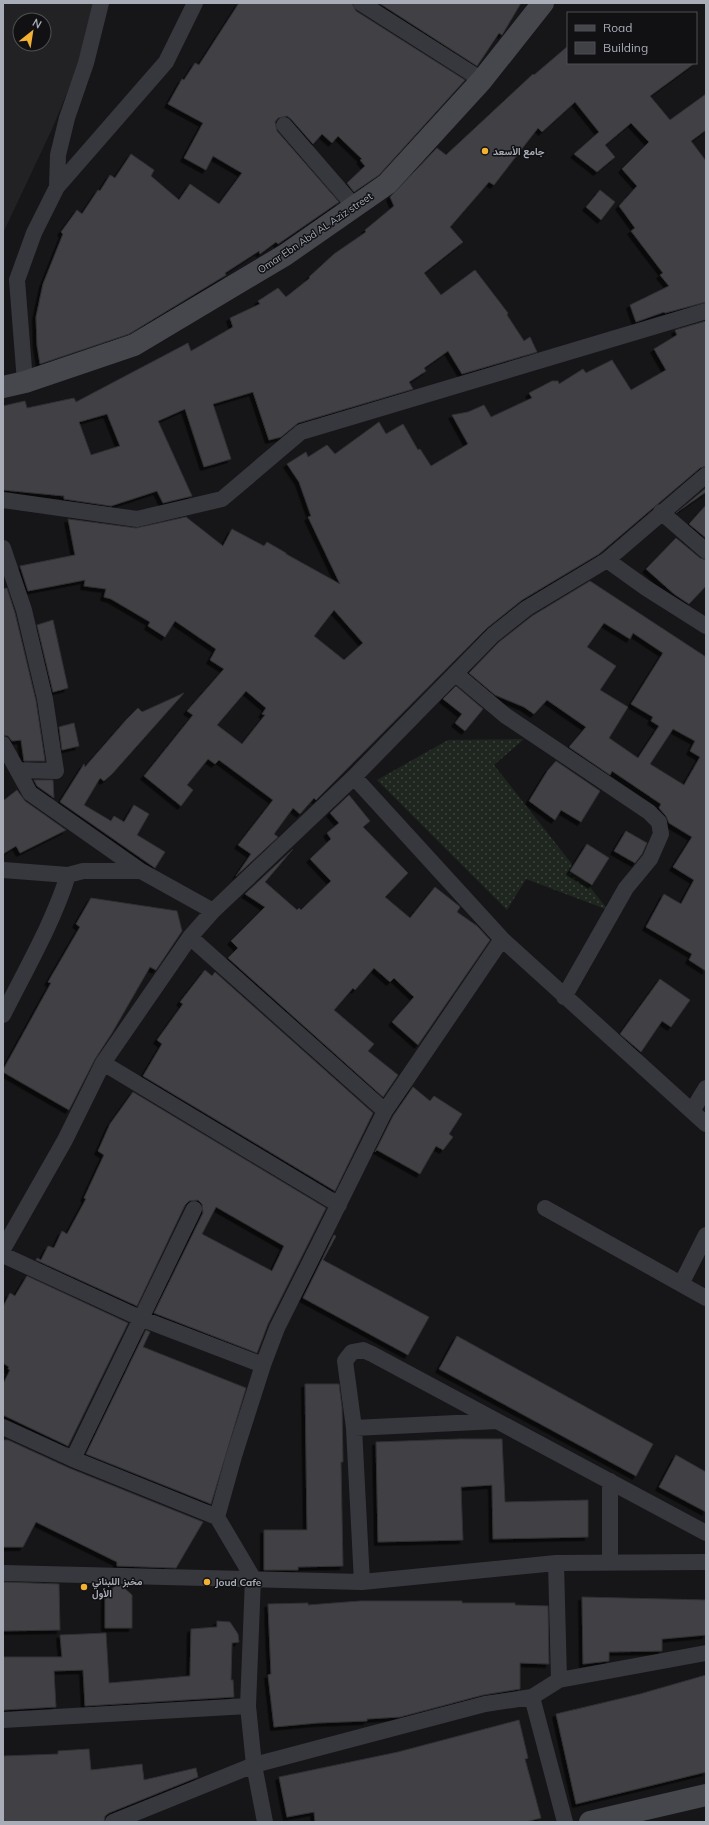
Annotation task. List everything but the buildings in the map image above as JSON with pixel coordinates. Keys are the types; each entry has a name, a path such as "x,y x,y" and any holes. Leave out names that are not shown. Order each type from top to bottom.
{"street":[{"path":"57,187 58,155 65,126 86,63 102,3"},
{"path":"26,382 17,280 34,233 57,187 166,62 195,3"},
{"path":"361,3 482,80"},
{"name":"Omar Ebn Abd AL Aziz street","path":"3,386 26,382 134,345 285,255 388,184 482,80 543,3"},
{"path":"284,125 355,207"},
{"path":"3,500 137,519 222,500 302,432 706,311"},
{"path":"3,1249 66,1140 103,1063 190,937 213,911 354,777 493,635 527,608 607,560 661,512 706,475"},
{"path":"661,512 706,551"},
{"path":"3,548 24,610 45,699 56,771 18,770"},
{"path":"607,560 646,588 706,626"},
{"path":"456,674 506,716 649,812 659,822 661,834 650,859 626,888 564,997"},
{"path":"3,744 30,793 141,870 213,911"},
{"path":"354,777 502,939 564,997 706,1124"},
{"path":"3,870 68,874 83,871 141,870"},
{"path":"3,1014 32,958 62,894 68,874"},
{"path":"190,937 385,1111"},
{"path":"218,1517 234,1456 277,1328 385,1111 502,939"},
{"path":"103,1063 339,1205"},
{"path":"692,1111 706,1088"},
{"path":"545,1208 706,1298"},
{"path":"73,1459 194,1209"},
{"path":"681,1284 706,1235"},
{"path":"3,1255 140,1318 264,1365"},
{"path":"362,1582 354,1428 345,1361 352,1352 363,1350 706,1533"},
{"path":"354,1428 497,1421"},
{"path":"3,1427 73,1459 218,1517 253,1578 248,1706 254,1765 265,1822"},
{"path":"610,1481 610,1563"},
{"path":"3,1573 253,1578 362,1582 556,1563 706,1562"},
{"path":"556,1563 559,1680"},
{"path":"114,1822 254,1765 485,1704 532,1697 559,1680 706,1653"},
{"path":"532,1697 565,1822"},
{"path":"3,1720 248,1706"},
{"path":"590,1822 706,1794"}],"shaded area":[{"path":"3,3 96,3 92,33 52,129 3,233"},
{"path":"524,739 494,765 608,910 526,879 507,910 377,780 448,740"}],"place":[{"name":"جامع الأسعد","path":"485,151"},
{"name":"Joud Cafe","path":"207,1582"},
{"name":"مخبز اللبناني الأول","path":"84,1587"}]}
